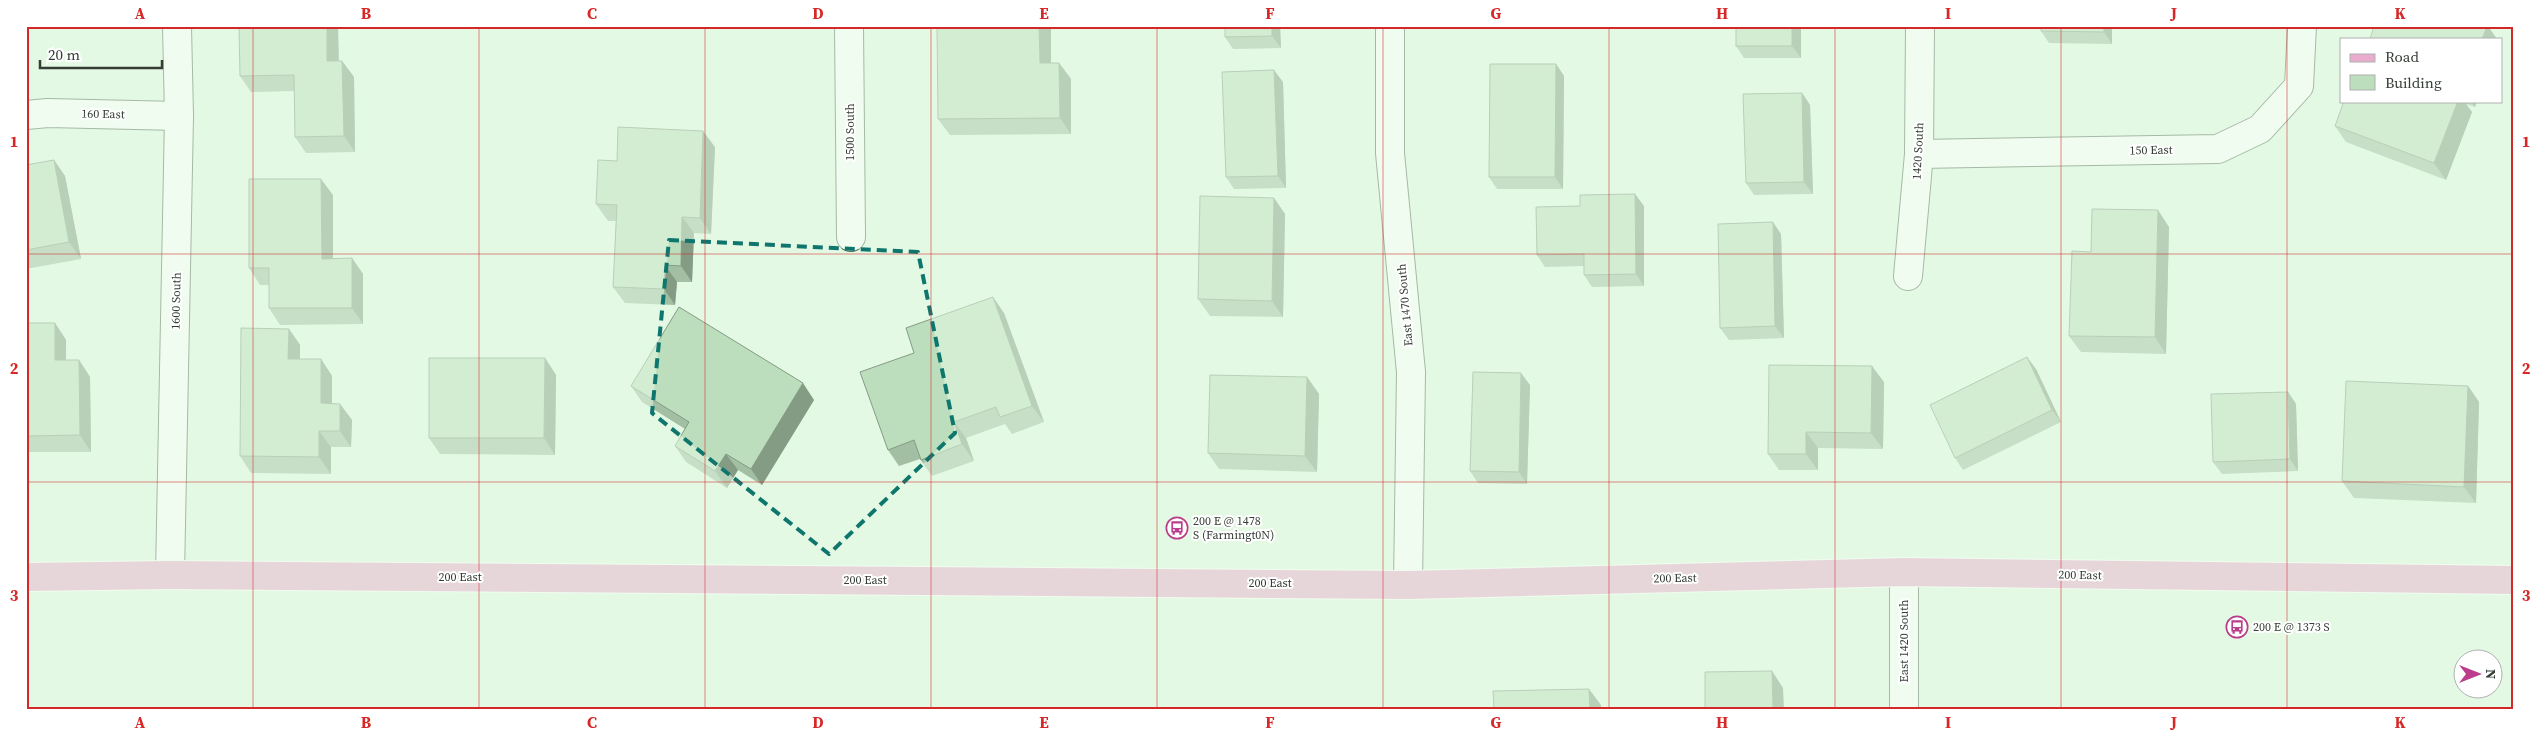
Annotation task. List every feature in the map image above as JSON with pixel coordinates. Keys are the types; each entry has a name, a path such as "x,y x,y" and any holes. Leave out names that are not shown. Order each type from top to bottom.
{"main road":[{"name":"200 East","path":"26,577 170,575 1408,584 1904,572 2514,580"}],"street":[{"name":"1600 South","path":"170,575 179,116 177,26"},
{"name":"1500 South","path":"849,26 851,237"},
{"name":"East 1470 South","path":"1390,26 1390,153 1411,372 1408,584"},
{"name":"1420 South","path":"1908,276 1919,154 1920,26"},
{"name":"150 East","path":"1919,154 2218,149 2260,129 2299,86 2302,26"},
{"name":"160 East","path":"26,115 48,113 179,116"},
{"name":"East 1420 South","path":"1904,572 1904,710"}],"highlighted area":[{"path":"669,240 918,252 955,433 829,554 652,413"}],"building":[{"path":"239,26 327,26 327,61 342,61 344,136 295,137 294,75 240,76"},
{"path":"937,26 1039,26 1040,63 1059,63 1060,118 938,119"},
{"path":"1225,26 1272,26 1272,36 1225,37"},
{"path":"1736,26 1792,26 1792,46 1736,46"},
{"path":"2041,26 2104,26 2104,32 2041,31"},
{"path":"2374,26 2487,26 2482,38 2370,38"},
{"path":"1490,64 1556,64 1555,177 1489,177"},
{"path":"1274,70 1278,176 1226,177 1222,72"},
{"path":"1802,93 1804,182 1746,183 1743,94"},
{"path":"2344,102 2458,102 2434,163 2335,126"},
{"path":"618,127 703,131 700,218 682,217 681,266 665,265 664,289 613,287 617,205 596,204 598,160 617,161"},
{"path":"54,160 69,242 26,250 26,165"},
{"path":"249,179 321,179 322,259 352,258 352,308 269,308 269,268 249,268"},
{"path":"1635,194 1636,274 1584,275 1584,254 1537,255 1536,207 1580,206 1580,195"},
{"path":"1200,196 1274,198 1272,301 1198,299"},
{"path":"2092,209 2158,210 2155,337 2069,336 2072,251 2091,252"},
{"path":"1773,222 1775,326 1720,328 1718,224"},
{"path":"993,297 1032,406 1000,417 996,407 954,422 962,444 921,460 914,440 888,450 860,372 914,353 906,328"},
{"path":"679,307 803,383 751,469 726,454 715,471 675,446 689,422 631,386"},
{"path":"26,323 55,323 55,360 79,360 80,435 26,436"},
{"path":"241,328 289,329 288,359 321,359 321,403 340,404 340,431 319,431 319,457 240,456"},
{"path":"2027,357 2052,410 1955,458 1930,405"},
{"path":"429,358 545,358 544,438 429,438"},
{"path":"1769,365 1872,366 1871,433 1806,432 1806,454 1768,454"},
{"path":"1473,372 1521,373 1519,472 1470,471"},
{"path":"1210,375 1307,377 1305,456 1208,453"},
{"path":"2346,381 2468,386 2464,487 2342,481"},
{"path":"2288,392 2290,459 2213,462 2211,394"},
{"path":"1772,671 1773,710 1705,710 1705,672"},
{"path":"1589,689 1590,710 1494,710 1493,691"}],"place":[{"name":"200 E @ 1478 S (Farmingt0N)","path":"1177,528"},
{"name":"200 E @ 1373 S","path":"2237,627"}]}
